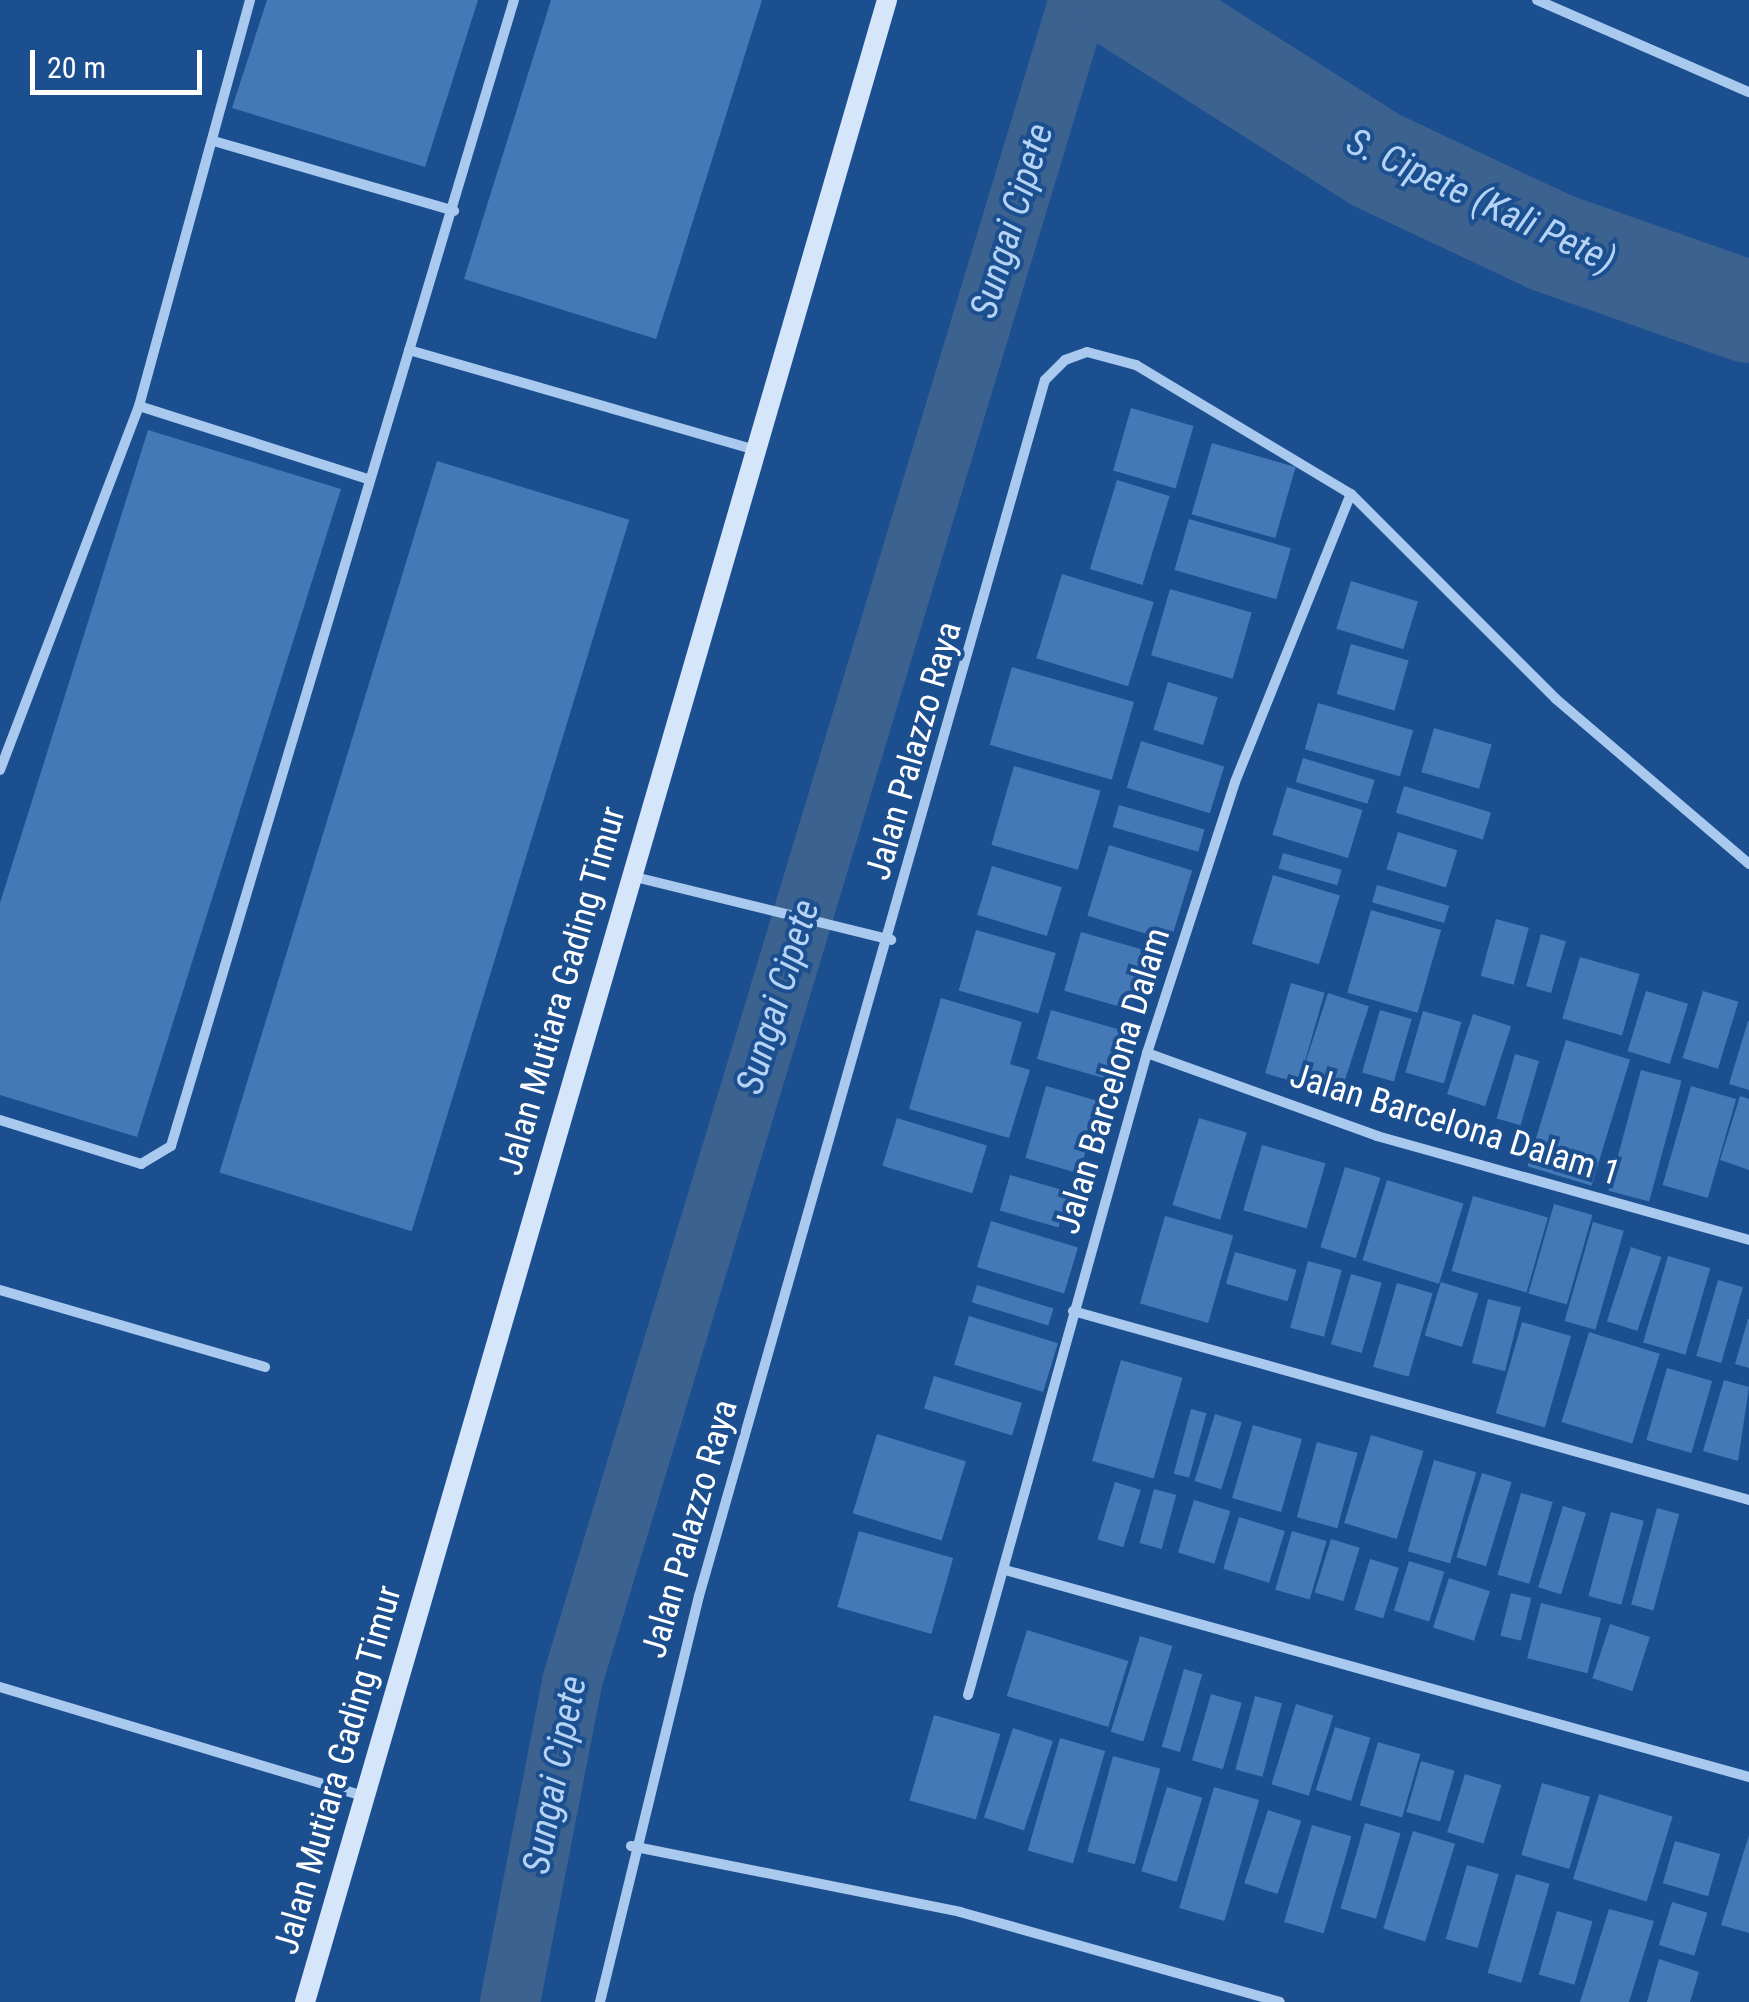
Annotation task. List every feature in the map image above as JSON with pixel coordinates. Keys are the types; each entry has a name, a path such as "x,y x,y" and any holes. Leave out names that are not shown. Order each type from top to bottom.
{"main road":[{"name":"Jalan Mutiara Gading Timur","path":"305,2002 753,449 888,0"}],"street":[{"path":"0,770 139,406 217,142 250,0"},
{"path":"0,1120 141,1164 171,1146 368,479 454,211 514,0"},
{"path":"1536,0 1749,92"},
{"path":"217,142 454,211"},
{"path":"409,350 753,449"},
{"name":"Jalan Palazzo Raya","path":"600,2002 631,1846 890,940 1045,380 1065,360 1098,353 1136,365 1351,494 1556,699 1749,864"},
{"path":"139,406 368,479"},
{"name":"Jalan Barcelona Dalam","path":"968,1695 1005,1570 1000,1558 1148,1052 1235,782 1351,494"},
{"path":"630,876 848,926 890,940"},
{"name":"Jalan Barcelona Dalam 1","path":"1148,1052 1377,1136 1749,1240"},
{"path":"0,1290 265,1368"},
{"path":"1073,1311 1749,1500"},
{"path":"1005,1570 1749,1777"},
{"path":"0,1687 363,1796"},
{"path":"631,1846 960,1912 1280,2002"}],"building":[{"path":"267,0 478,0 425,167 232,108"},
{"path":"551,0 762,0 656,339 464,279"},
{"path":"1131,408 1193,426 1176,488 1113,470"},
{"path":"148,430 341,489 137,1137 0,1095 0,903"},
{"path":"1212,443 1296,467 1275,538 1192,514"},
{"path":"437,461 629,520 412,1231 219,1172"},
{"path":"1117,480 1170,496 1142,585 1090,569"},
{"path":"1189,519 1291,548 1276,599 1174,570"},
{"path":"1062,574 1154,602 1128,686 1036,658"},
{"path":"1351,581 1418,601 1403,649 1336,629"},
{"path":"1170,589 1252,612 1233,679 1151,655"},
{"path":"1351,644 1409,661 1394,711 1337,694"},
{"path":"1012,667 1134,702 1112,780 990,745"},
{"path":"1168,682 1218,697 1203,745 1153,730"},
{"path":"1318,703 1413,730 1400,776 1305,749"},
{"path":"1434,728 1492,745 1479,789 1421,772"},
{"path":"1141,741 1224,766 1210,813 1127,788"},
{"path":"1303,758 1375,780 1367,804 1296,782"},
{"path":"1014,766 1101,791 1078,870 991,845"},
{"path":"1404,786 1491,813 1483,839 1396,813"},
{"path":"1287,787 1363,810 1348,858 1272,835"},
{"path":"1119,805 1205,830 1198,852 1113,827"},
{"path":"1398,832 1457,850 1446,887 1387,869"},
{"path":"1109,845 1192,870 1171,941 1087,916"},
{"path":"1283,853 1342,870 1337,885 1279,868"},
{"path":"992,866 1062,887 1047,936 977,915"},
{"path":"1273,875 1340,895 1319,964 1252,944"},
{"path":"1377,885 1449,906 1444,923 1372,902"},
{"path":"1371,910 1441,930 1417,1013 1347,993"},
{"path":"1496,919 1529,928 1514,985 1481,976"},
{"path":"976,930 1056,953 1038,1013 959,991"},
{"path":"1081,932 1147,951 1131,1010 1064,991"},
{"path":"1541,934 1566,941 1551,993 1526,986"},
{"path":"1580,957 1640,974 1622,1036 1562,1019"},
{"path":"1291,983 1325,993 1299,1083 1265,1073"},
{"path":"1646,991 1688,1004 1670,1064 1628,1051"},
{"path":"1703,991 1738,1002 1718,1069 1683,1058"},
{"path":"1328,993 1369,1006 1342,1089 1301,1076"},
{"path":"941,998 1022,1022 1010,1064 1030,1070 1009,1138 909,1109"},
{"path":"1051,1010 1138,1035 1124,1084 1037,1059"},
{"path":"1380,1010 1412,1019 1394,1082 1362,1072"},
{"path":"1423,1011 1461,1022 1444,1084 1405,1073"},
{"path":"1473,1014 1511,1026 1485,1106 1447,1094"},
{"path":"1749,1021 1749,1090 1729,1084"},
{"path":"1566,1040 1630,1060 1591,1186 1527,1166"},
{"path":"1515,1054 1539,1061 1521,1125 1497,1118"},
{"path":"1641,1070 1682,1081 1649,1202 1609,1191"},
{"path":"1046,1086 1100,1101 1079,1174 1025,1158"},
{"path":"1691,1086 1736,1099 1708,1198 1663,1185"},
{"path":"1740,1096 1749,1099 1749,1170 1720,1160"},
{"path":"897,1118 987,1145 972,1193 882,1166"},
{"path":"1199,1118 1247,1133 1220,1220 1172,1205"},
{"path":"1262,1145 1325,1163 1307,1229 1243,1210"},
{"path":"1345,1167 1380,1178 1356,1258 1320,1247"},
{"path":"1010,1175 1069,1192 1058,1227 1000,1211"},
{"path":"1387,1180 1464,1203 1439,1284 1362,1260"},
{"path":"1473,1196 1548,1217 1526,1292 1452,1271"},
{"path":"1554,1204 1592,1215 1567,1304 1528,1293"},
{"path":"1165,1216 1233,1236 1208,1323 1140,1303"},
{"path":"991,1221 1078,1248 1064,1294 977,1267"},
{"path":"1593,1222 1624,1231 1595,1330 1565,1321"},
{"path":"1631,1247 1661,1257 1637,1331 1607,1321"},
{"path":"1235,1252 1297,1270 1287,1301 1226,1284"},
{"path":"1668,1256 1710,1268 1685,1355 1643,1343"},
{"path":"1308,1261 1342,1270 1324,1337 1290,1328"},
{"path":"1351,1274 1382,1283 1362,1353 1331,1344"},
{"path":"1718,1280 1743,1287 1721,1363 1696,1356"},
{"path":"1441,1282 1478,1293 1462,1347 1425,1336"},
{"path":"1397,1283 1433,1293 1409,1377 1373,1367"},
{"path":"977,1285 1054,1308 1048,1326 972,1302"},
{"path":"1488,1299 1521,1307 1505,1371 1472,1363"},
{"path":"969,1316 1058,1343 1043,1392 954,1365"},
{"path":"1749,1319 1749,1368 1735,1364"},
{"path":"1522,1322 1571,1336 1545,1427 1496,1413"},
{"path":"1589,1332 1660,1354 1632,1444 1562,1422"},
{"path":"1121,1360 1183,1378 1154,1479 1092,1461"},
{"path":"1667,1368 1712,1381 1692,1453 1646,1440"},
{"path":"934,1376 1022,1403 1012,1435 924,1409"},
{"path":"1724,1380 1749,1387 1738,1461 1703,1451"},
{"path":"1191,1409 1206,1413 1189,1478 1174,1474"},
{"path":"1215,1414 1242,1422 1221,1489 1195,1481"},
{"path":"1253,1425 1302,1439 1281,1512 1232,1498"},
{"path":"877,1434 966,1461 942,1541 853,1513"},
{"path":"1371,1435 1424,1451 1397,1539 1344,1523"},
{"path":"1317,1442 1358,1453 1337,1528 1297,1517"},
{"path":"1434,1460 1476,1472 1450,1563 1408,1551"},
{"path":"1482,1473 1512,1482 1486,1566 1456,1557"},
{"path":"1115,1482 1141,1490 1123,1547 1097,1539"},
{"path":"1154,1489 1176,1495 1162,1549 1140,1543"},
{"path":"1521,1493 1553,1502 1529,1584 1498,1575"},
{"path":"1194,1500 1230,1511 1214,1564 1178,1553"},
{"path":"1563,1506 1586,1513 1561,1594 1538,1587"},
{"path":"1657,1508 1679,1514 1653,1611 1631,1605"},
{"path":"1611,1512 1644,1521 1621,1605 1588,1596"},
{"path":"1239,1517 1285,1531 1269,1583 1223,1569"},
{"path":"859,1531 953,1558 931,1634 837,1607"},
{"path":"1292,1531 1327,1541 1310,1600 1275,1590"},
{"path":"1331,1539 1360,1548 1343,1601 1315,1593"},
{"path":"1370,1559 1399,1568 1383,1618 1355,1610"},
{"path":"1409,1561 1444,1572 1429,1622 1394,1611"},
{"path":"1449,1578 1490,1591 1474,1641 1433,1627"},
{"path":"1511,1593 1531,1598 1521,1641 1500,1636"},
{"path":"1541,1603 1601,1618 1587,1673 1527,1658"},
{"path":"1610,1624 1650,1637 1632,1691 1592,1678"},
{"path":"1027,1630 1128,1661 1108,1727 1007,1696"},
{"path":"1140,1636 1173,1646 1143,1742 1111,1732"},
{"path":"1184,1669 1202,1674 1180,1752 1162,1747"},
{"path":"1211,1694 1242,1703 1223,1769 1192,1760"},
{"path":"1255,1696 1282,1703 1262,1777 1235,1769"},
{"path":"1296,1704 1333,1715 1309,1796 1271,1784"},
{"path":"934,1715 1000,1734 976,1820 909,1801"},
{"path":"1335,1727 1370,1738 1351,1801 1316,1790"},
{"path":"1013,1728 1053,1741 1024,1830 984,1817"},
{"path":"1060,1738 1105,1751 1073,1863 1028,1850"},
{"path":"1378,1742 1420,1754 1402,1818 1360,1805"},
{"path":"1113,1756 1160,1769 1135,1864 1087,1852"},
{"path":"1421,1761 1455,1771 1440,1822 1406,1812"},
{"path":"1465,1774 1501,1785 1484,1843 1447,1832"},
{"path":"1542,1783 1590,1797 1569,1869 1521,1855"},
{"path":"1167,1787 1202,1798 1177,1882 1141,1871"},
{"path":"1214,1787 1259,1800 1224,1921 1179,1908"},
{"path":"1599,1794 1673,1817 1647,1902 1573,1879"},
{"path":"1268,1810 1301,1821 1277,1894 1244,1883"},
{"path":"1365,1823 1401,1833 1376,1919 1340,1909"},
{"path":"1312,1825 1351,1836 1324,1933 1284,1922"},
{"path":"1413,1831 1455,1844 1425,1941 1383,1929"},
{"path":"1749,1835 1749,1933 1721,1925"},
{"path":"1675,1841 1720,1854 1708,1896 1663,1883"},
{"path":"1467,1865 1499,1874 1477,1948 1446,1939"},
{"path":"1516,1874 1550,1884 1521,1983 1488,1973"},
{"path":"1672,1902 1707,1913 1694,1956 1659,1945"},
{"path":"1609,1909 1654,1921 1629,2002 1580,2002"},
{"path":"1557,1911 1593,1921 1574,1985 1539,1974"},
{"path":"1659,1959 1699,1972 1690,2002 1647,2002"}],"waterway":[{"name":"Sungai Cipete","path":"510,2002 572,1682 1079,0"},
{"name":"S. Cipete (Kali Pete)","path":"1124,0 1376,160 1550,242 1749,312"}]}
